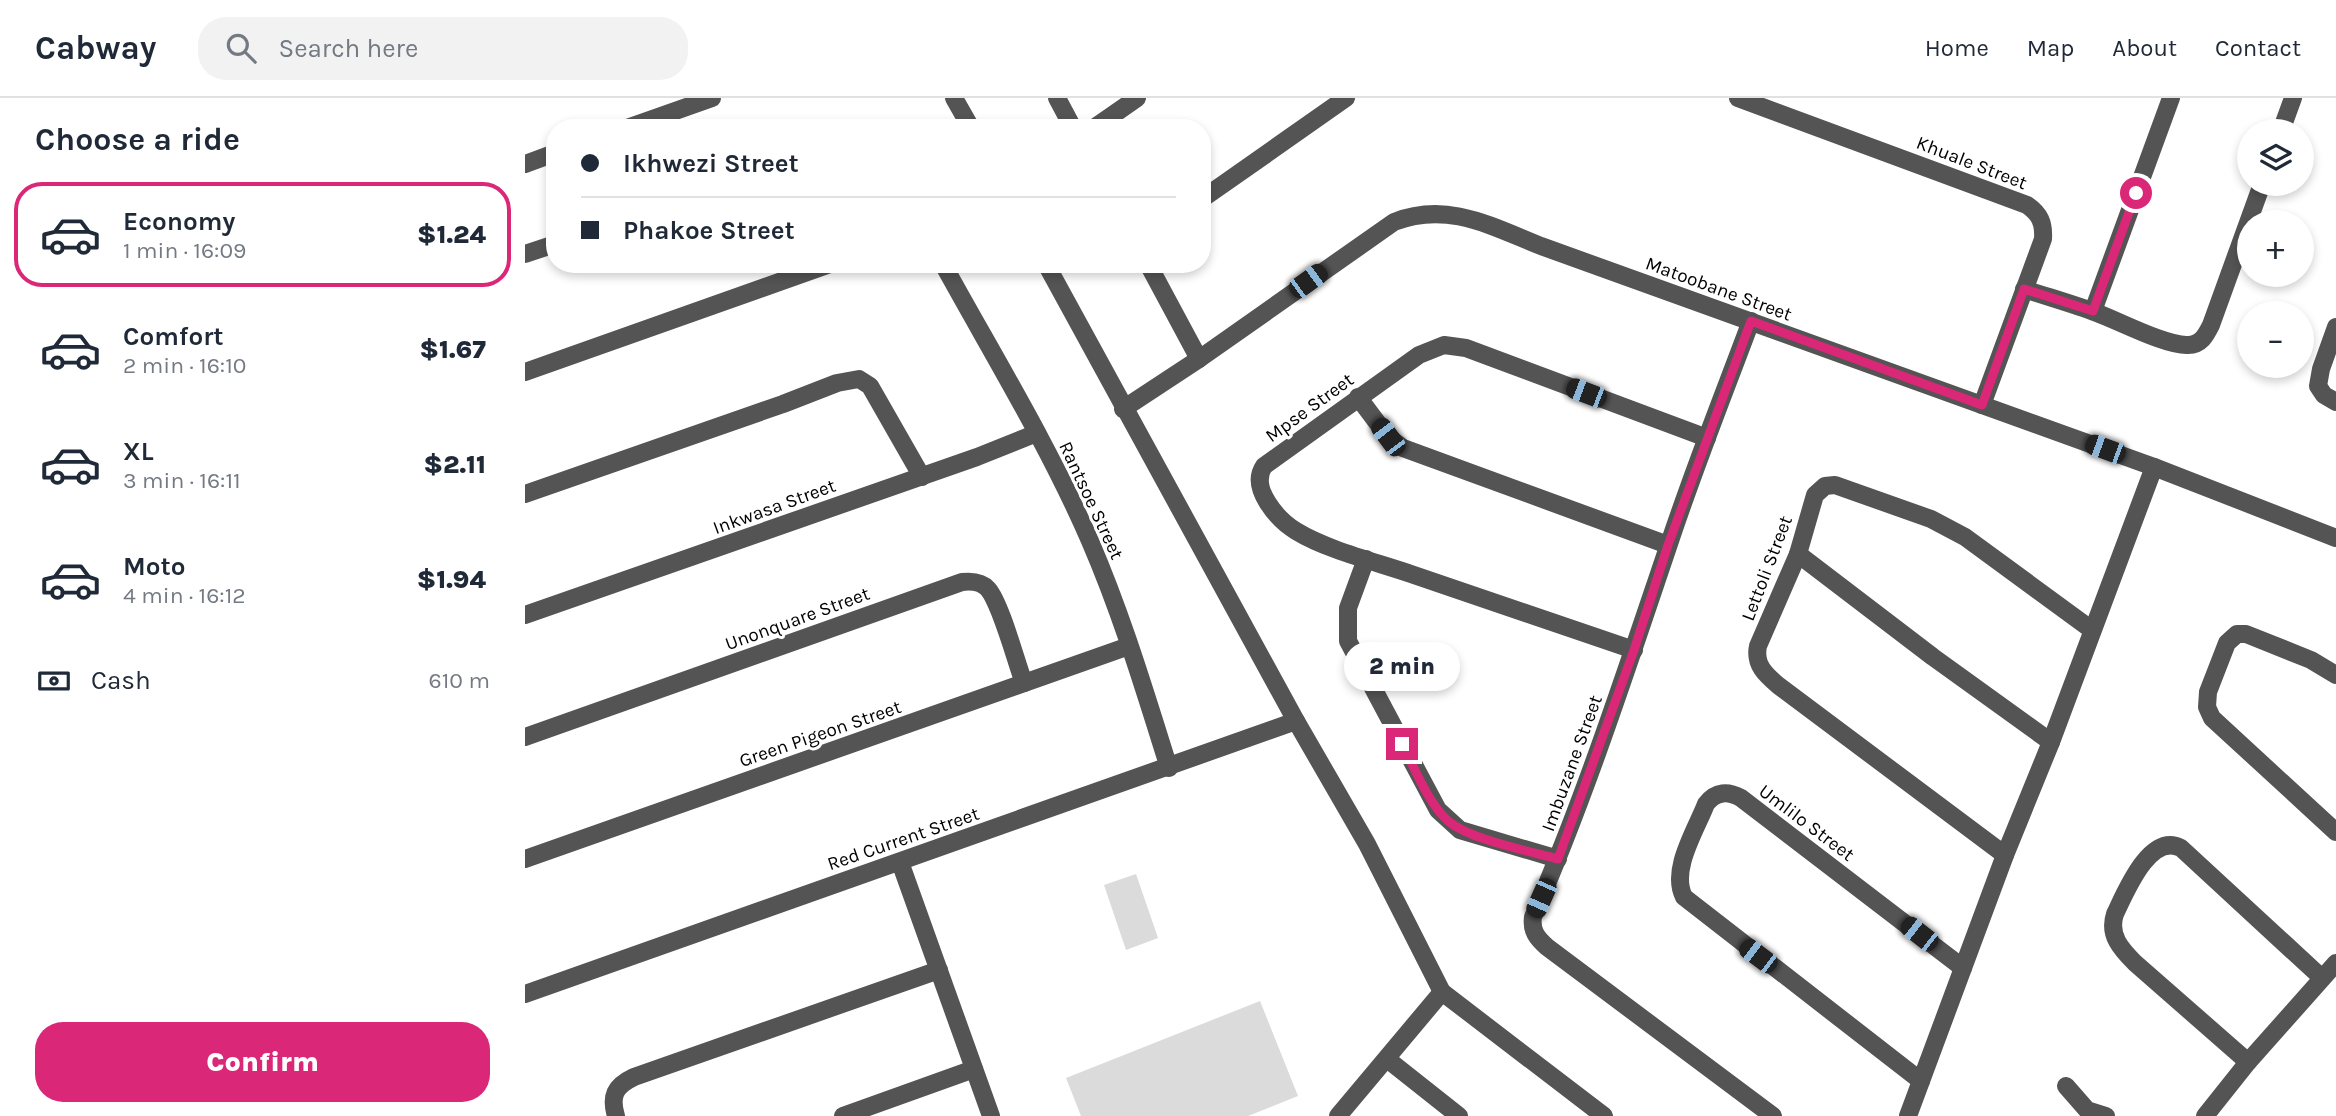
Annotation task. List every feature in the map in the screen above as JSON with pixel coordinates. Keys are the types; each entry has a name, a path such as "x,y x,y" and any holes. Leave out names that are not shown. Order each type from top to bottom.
{"street":[{"path":"652,119 712,98"},
{"path":"954,98 966,119"},
{"path":"1057,98 1068,119"},
{"path":"1107,119 1137,98"},
{"path":"1211,193 1346,98"},
{"name":"Khuale Street","path":"1738,98 2027,205 2038,215 2043,239 1982,405"},
{"path":"2093,311 2171,98"},
{"path":"2285,119 2293,98"},
{"path":"525,163 546,156"},
{"path":"2024,289 2093,311 2173,343 2198,343 2205,337 2211,325 2258,196"},
{"name":"Matoobane Street","path":"1123,409 1199,359 1374,234 1403,219 1432,212 1451,214 2154,467 2336,538"},
{"path":"525,254 546,247"},
{"path":"525,372 805,273"},
{"name":"Rantsoe Street","path":"948,273 1037,433 1090,541 1129,646 1169,768"},
{"path":"1051,273 1123,409 1355,824 1443,992 1604,1116"},
{"path":"1153,273 1199,359"},
{"name":"Imbuzane Street","path":"1751,321 1668,545 1634,650 1558,859 1532,917 1531,926 1539,939 1773,1116"},
{"path":"2336,327 2321,369 2319,386 2324,395 2336,402"},
{"name":"Mpse Street","path":"1634,650 1366,559 1303,534 1286,523 1263,494 1259,476 1264,466 1358,397 1419,355 1437,346 1465,348 1707,438"},
{"path":"525,494 853,379 859,379 870,386 922,477"},
{"path":"1358,397 1388,437 1403,448 1668,545"},
{"name":"Inkwasa Street","path":"525,615 922,477 1037,433"},
{"path":"1908,1116 2154,467"},
{"name":"Lettoli Street","path":"2005,855 1779,686 1761,669 1756,653 1758,646 1798,554 1815,495 1825,486 1835,485 1931,519 1965,537 2092,630"},
{"path":"1798,554 1933,657 2051,742"},
{"path":"1366,559 1348,608 1348,641 1439,810 1460,830 1558,859"},
{"name":"Unonquare Street","path":"525,737 962,582 978,583 988,589 1024,683"},
{"path":"2336,675 2311,660 2246,634 2237,634 2227,643 2207,699 2212,718 2336,832"},
{"name":"Green Pigeon Street","path":"525,859 1129,646"},
{"name":"Red Current Street","path":"525,994 1296,721"},
{"name":"Umlilo Street","path":"1921,1081 1684,897 1679,889 1679,871 1706,804 1721,793 1732,794 1741,799 1963,968"},
{"path":"2248,1062 2135,963 2113,934 2115,914 2150,853 2162,845 2181,848 2322,978"},
{"path":"900,862 991,1116"},
{"path":"2205,1116 2248,1062 2336,963"},
{"path":"616,1116 612,1098 614,1093 624,1082 634,1077 939,970"},
{"path":"1338,1116 1443,992"},
{"path":"1387,1059 1459,1116"},
{"path":"843,1116 974,1069"},
{"path":"2066,1086 2087,1110 2106,1116"}],"shaded area":[{"path":"1136,874 1158,938 1126,950 1104,885"},
{"path":"1260,1001 1298,1096 1248,1116 1081,1116 1066,1078"}],"route":[{"path":"1402,744 1439,810 1451,824 1460,830 1558,859 1634,650 1668,545 1751,321 1982,405 2024,289 2093,311 2136,193"}]}
